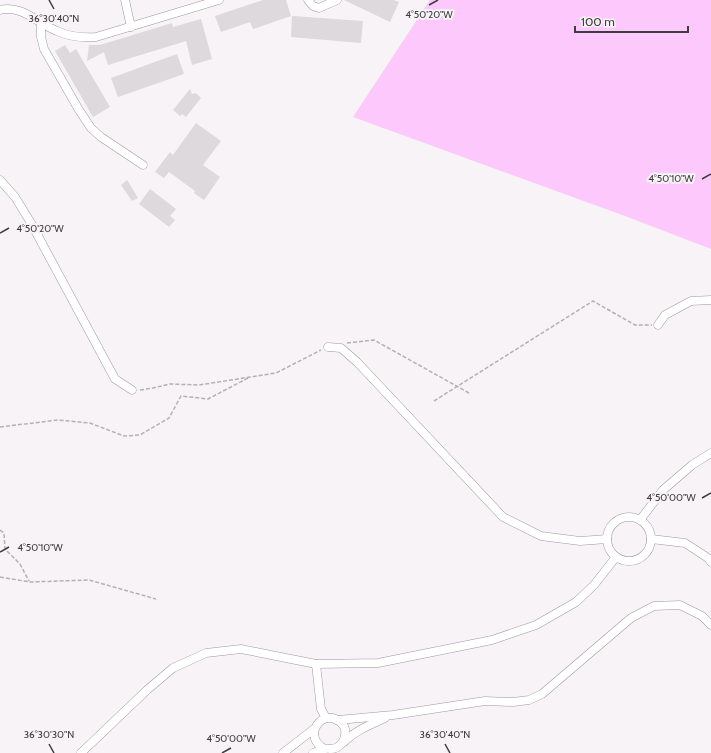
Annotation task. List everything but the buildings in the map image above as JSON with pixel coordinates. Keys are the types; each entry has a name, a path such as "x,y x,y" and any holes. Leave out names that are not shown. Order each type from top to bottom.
{"street":[{"path":"125,0 131,27"},
{"path":"0,10 8,8 22,11 56,31 79,38 96,37 219,0"},
{"path":"308,0 313,6 319,8 337,0"},
{"path":"41,22 41,37 44,49 91,128 101,138 143,165"},
{"path":"0,180 15,197 31,223 115,379 132,390"},
{"path":"658,325 665,315 691,301 711,300"},
{"path":"328,347 341,348 357,362 503,517 541,536 580,542 607,539"},
{"path":"640,520 663,490 692,465 711,453"},
{"path":"629,517 640,520 648,529 651,539 650,546 646,553 639,559 630,561 616,557 610,550 607,539 608,533 613,525 619,520 629,517"},
{"path":"651,539 685,543 708,558 711,562"},
{"path":"81,753 147,690 173,668 206,653 240,649 316,664 378,663 492,640 536,625 576,602 594,585 616,557"},
{"path":"283,753 326,718 338,720 393,715 485,700 513,702 529,700 542,694 631,618 654,606 680,605 702,616 711,625"},
{"path":"316,664 321,709 326,718"},
{"path":"313,753 325,749 334,749 342,744 350,735 364,727 393,715"},
{"path":"338,720 344,727 345,731 342,744"},
{"path":"314,729 314,737 316,741 325,749"}],"path":[{"path":"434,401 593,301 635,325 658,325"},
{"path":"341,348 346,344 374,340 469,393"},
{"path":"132,390 153,388 170,384 199,385 276,373 328,347"},
{"path":"0,427 58,420 90,423 124,436 140,435 169,418 181,396 208,399 248,378"},
{"path":"0,530 4,533 5,549 20,564 30,582"},
{"path":"0,577 30,582 88,580 156,599"}],"shaded area":[{"path":"430,0 711,0 711,249 625,216 353,117"}]}
